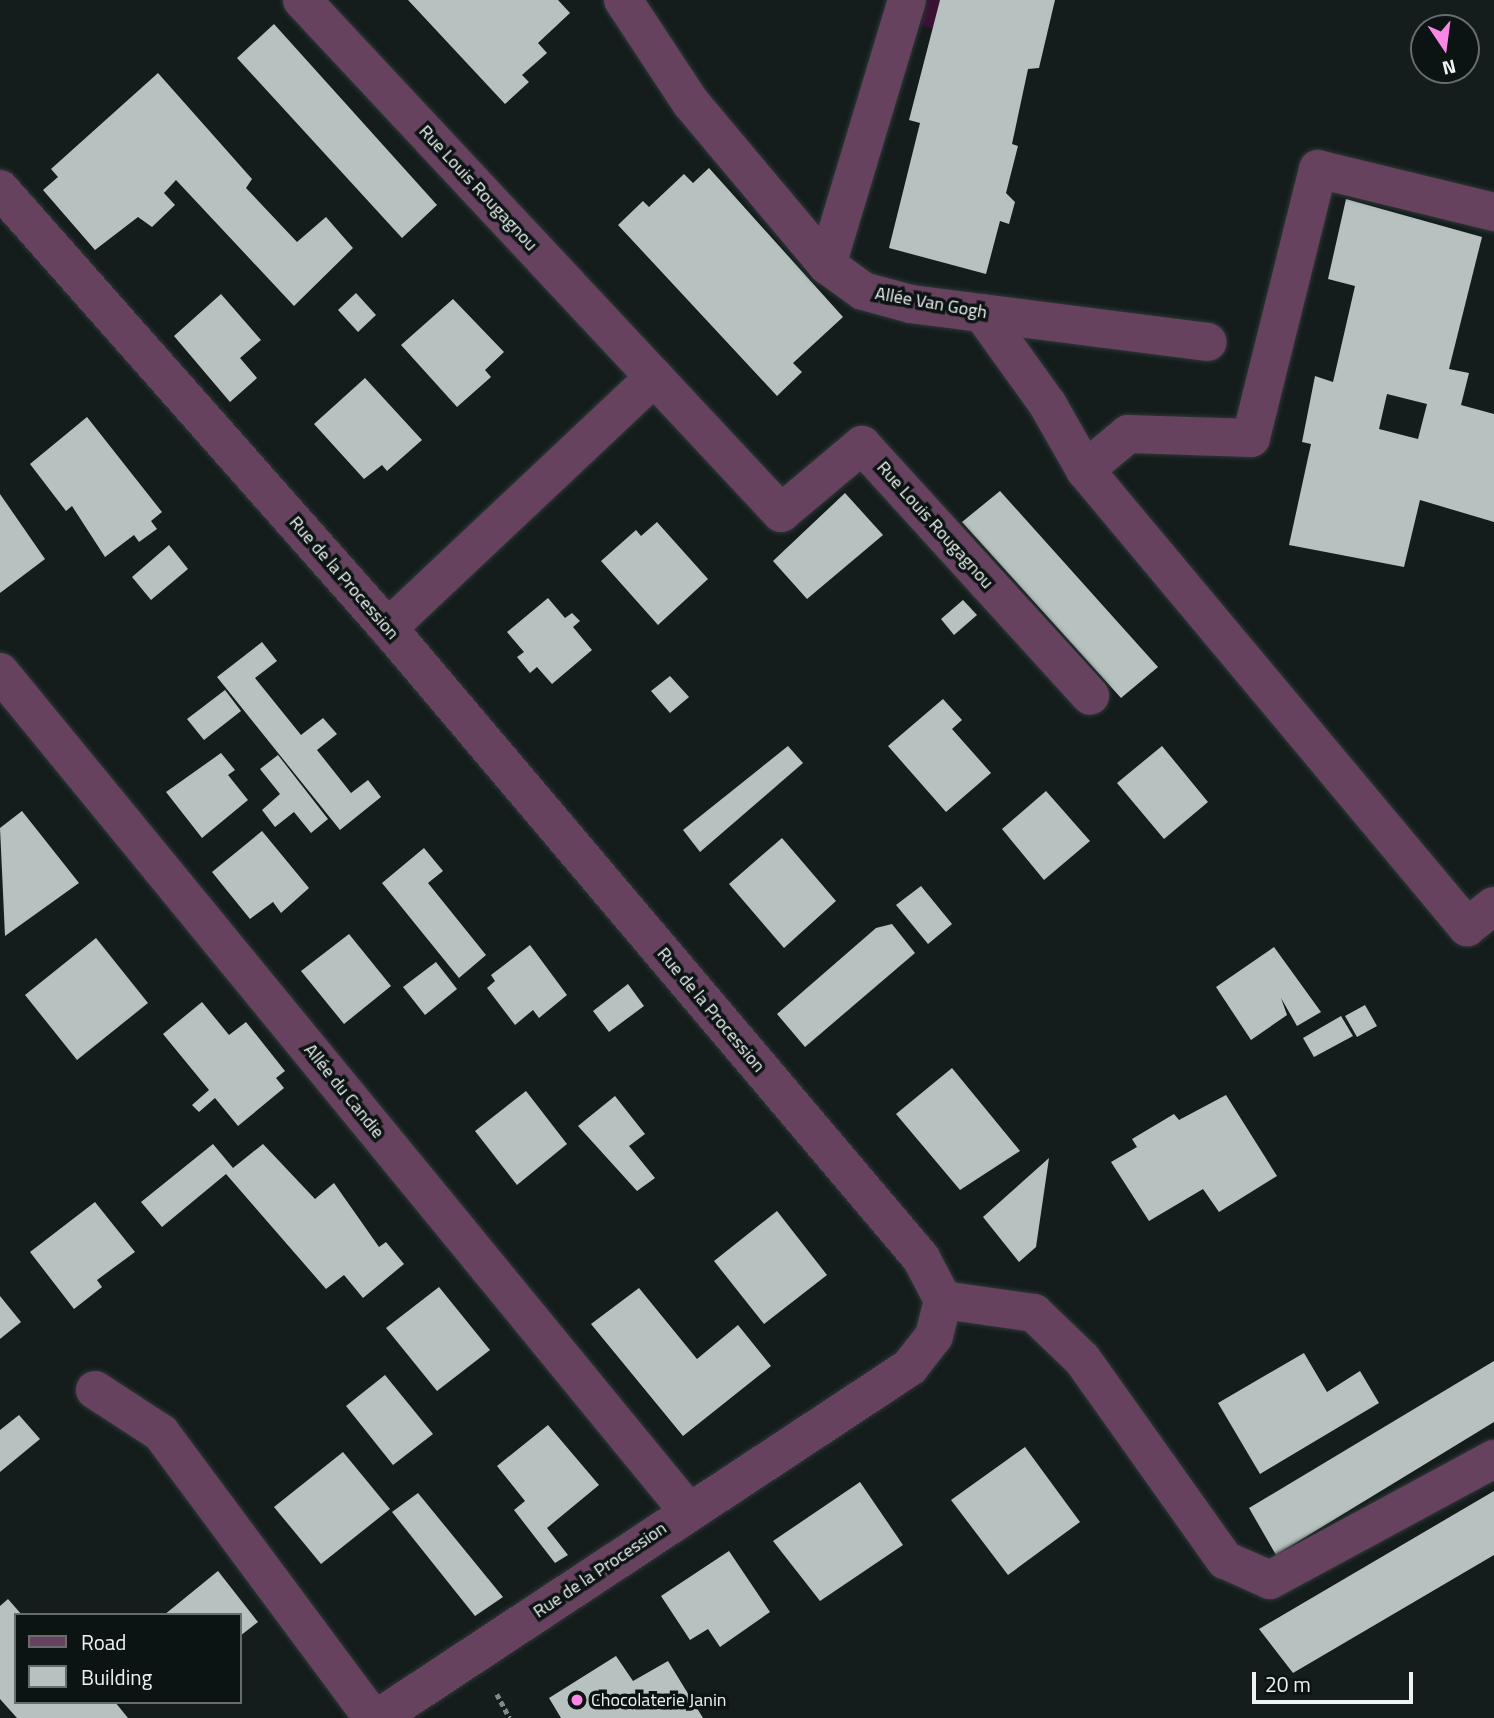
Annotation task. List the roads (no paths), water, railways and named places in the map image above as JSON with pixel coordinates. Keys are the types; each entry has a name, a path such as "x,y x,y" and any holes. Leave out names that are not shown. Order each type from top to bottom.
{"street":[{"name":"Rue Louis Rougagnou","path":"302,0 781,513 862,445 1090,696"},
{"name":"Allée Van Gogh","path":"623,0 691,103 827,265 863,291 982,313 1208,342"},
{"path":"827,265 907,0"},
{"path":"1085,470 1128,433 1251,438 1318,169 1494,212"},
{"name":"Rue de la Procession","path":"0,189 388,628 921,1258 943,1300 934,1336 910,1367 378,1718"},
{"path":"982,313 1048,405 1085,470 1467,928 1494,906"},
{"path":"388,628 654,377"},
{"name":"Allée du Candie","path":"0,672 688,1511"},
{"path":"943,1300 1034,1313 1082,1359 1225,1560 1270,1580 1494,1459"},
{"path":"95,1390 161,1433 373,1718"}],"place":[{"name":"Chocolaterie Janin","path":"577,1700"}]}
